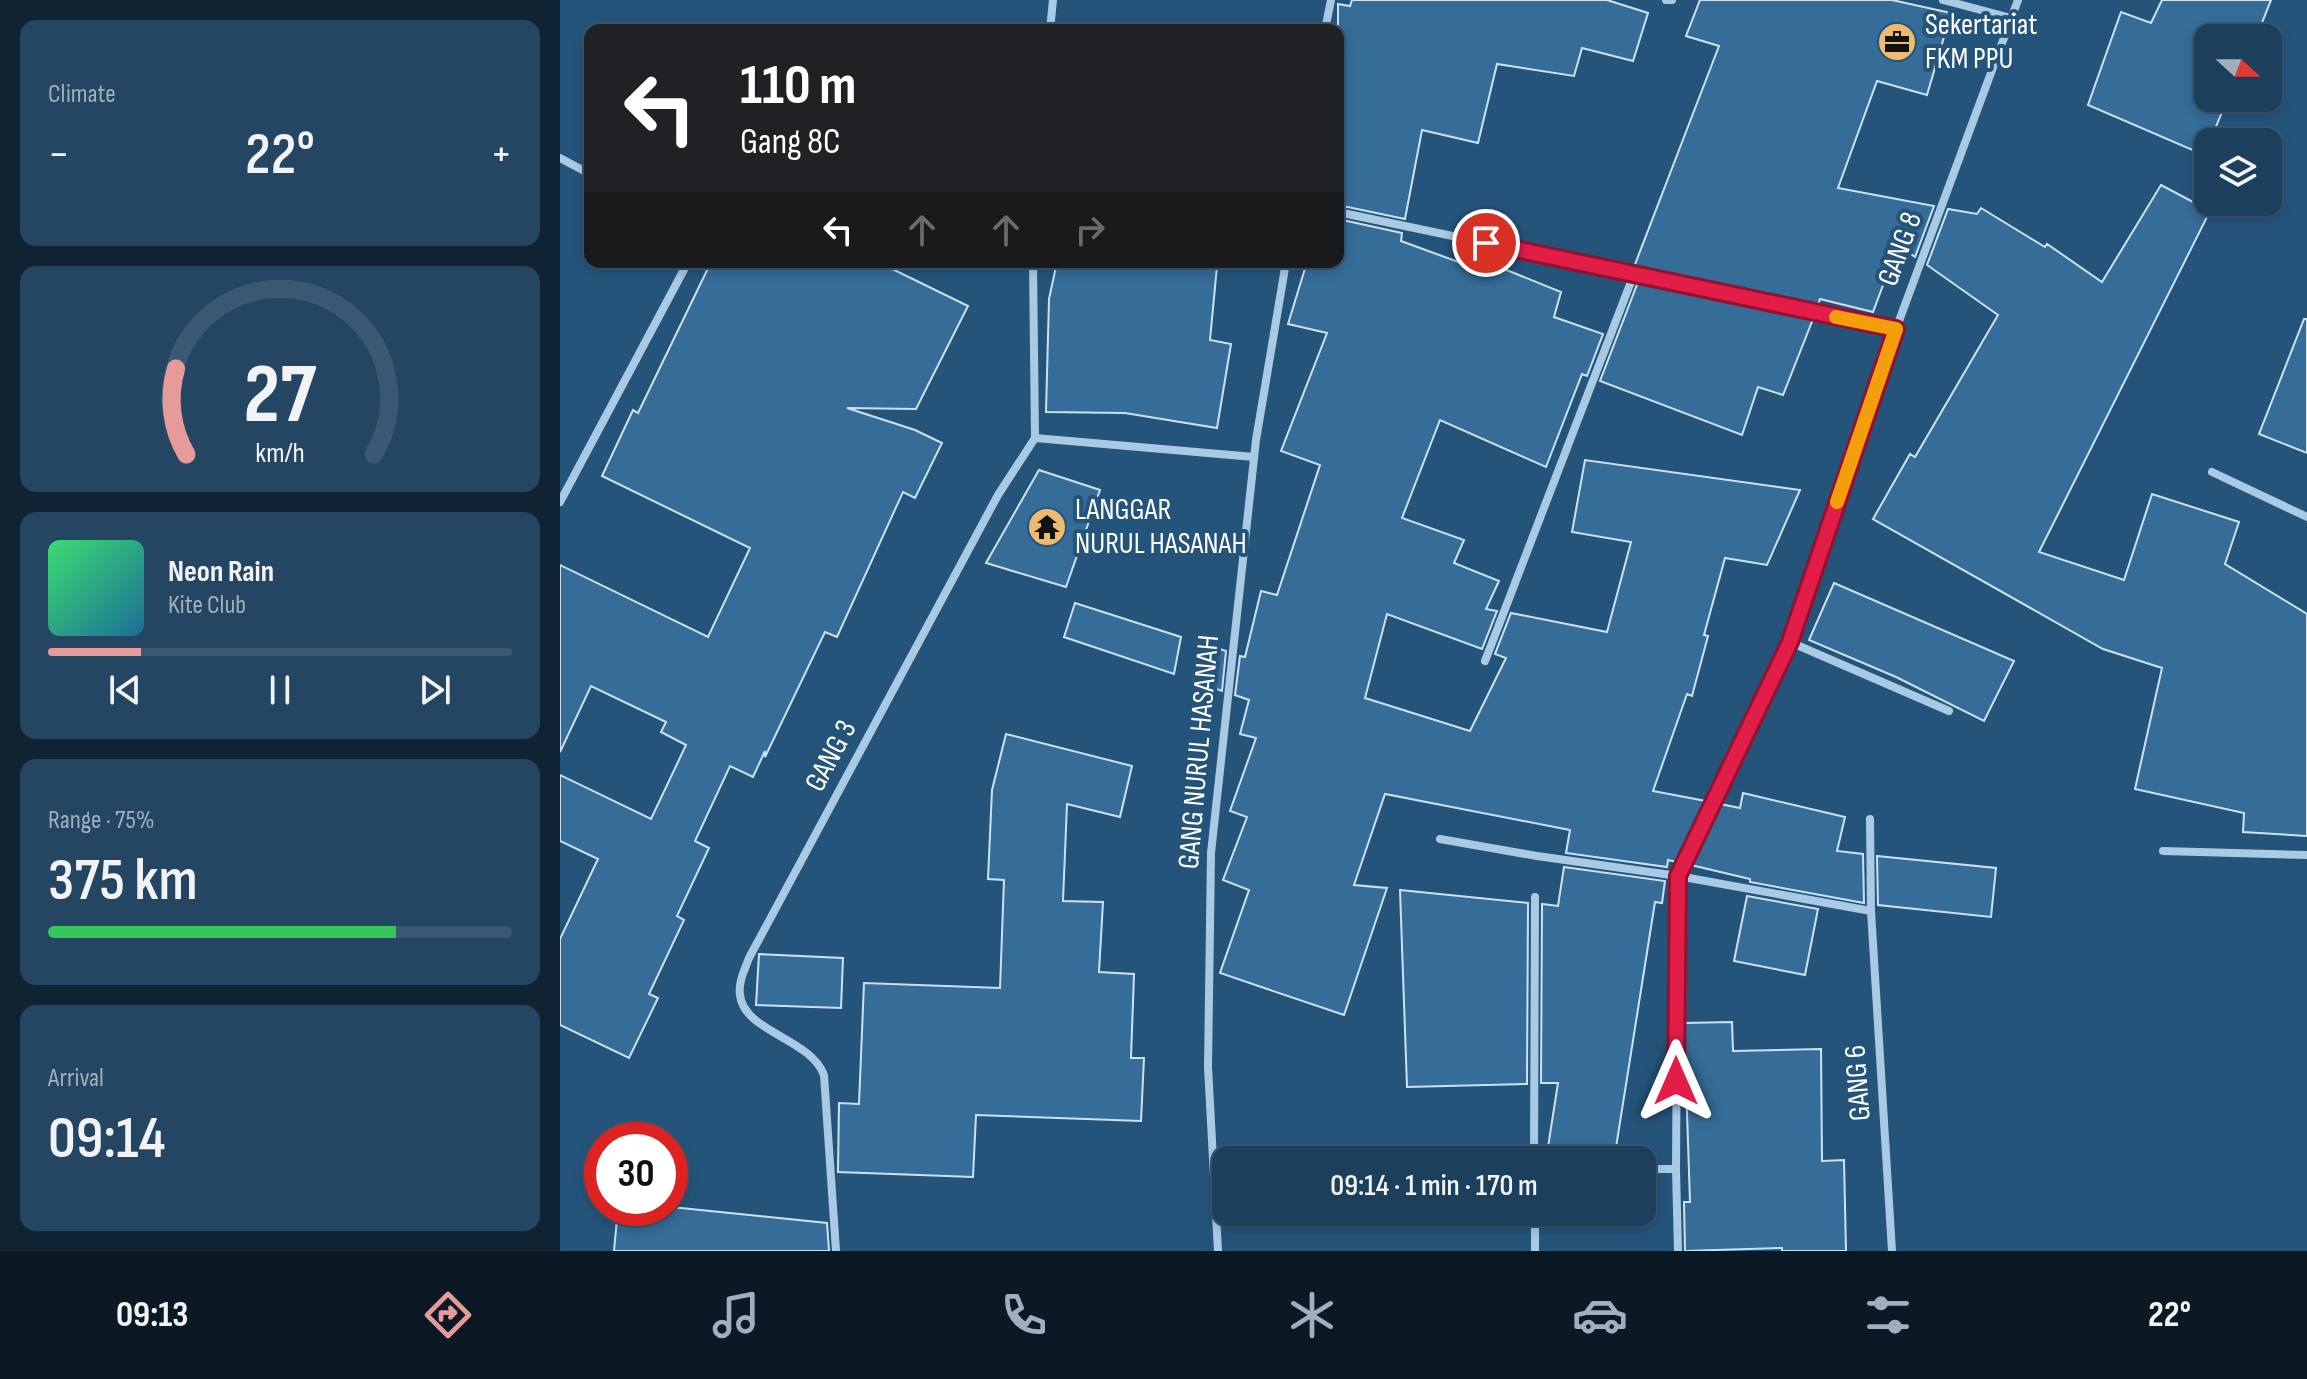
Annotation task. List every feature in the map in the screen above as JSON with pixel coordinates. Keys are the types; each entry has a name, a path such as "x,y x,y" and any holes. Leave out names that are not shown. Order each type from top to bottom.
{"street":[{"path":"1051,24 1053,0"},
{"path":"1326,24 1331,0"},
{"path":"1943,0 2011,18"},
{"name":"GANG 8","path":"1678,1251 1678,876 1790,642 1896,329 2018,0"},
{"path":"560,158 584,171"},
{"path":"1344,213 1896,329"},
{"path":"560,502 685,268"},
{"path":"1033,268 1035,438 1254,457"},
{"name":"GANG NURUL HASANAH","path":"1218,1251 1208,1067 1211,853 1254,457 1285,268"},
{"path":"1485,661 1634,274"},
{"name":"GANG 3","path":"836,1251 824,1075 820,1064 809,1053 750,1016 739,997 740,980 998,495 1035,438"},
{"path":"2212,472 2307,517"},
{"path":"1790,642 1949,711"},
{"name":"GANG 6","path":"1870,819 1871,911 1892,1251"},
{"path":"1440,839 1678,876 1871,911"},
{"path":"2163,851 2307,855"},
{"path":"1534,1146 1535,897"},
{"path":"1656,1169 1676,1169"},
{"path":"1535,1226 1535,1251"}],"building":[{"path":"1352,0 1607,0 1648,13 1633,61 1582,48 1574,76 1497,64 1478,143 1422,130 1405,219 1344,206 1344,24 1338,24 1338,4 1350,6"},
{"path":"1700,0 1892,0 1951,13 1927,95 1877,81 1838,188 1934,206 1915,257 1898,245 1873,312 1820,299 1818,305 1634,267 1719,46 1686,36"},
{"path":"2162,0 2271,0 2262,24 2194,24 2194,112 2222,112 2215,128 2194,128 2194,151 2088,105 2121,12 2151,23"},
{"path":"2161,185 2194,203 2194,216 2207,216 2039,552 2124,580 2152,494 2239,522 2225,564 2307,614 2307,836 2243,832 2244,813 2135,789 2162,668 2103,649 1873,519 1910,454 1915,457 1998,315 1927,265 1948,209 1977,214 1981,208 2045,247 2047,244 2102,282"},
{"path":"1344,220 1402,233 1401,241 1483,271 1487,262 1561,292 1554,317 1603,334 1587,376 1582,374 1546,467 1440,420 1402,518 1464,540 1454,563 1499,581 1486,609 1497,611 1482,649 1387,614 1365,698 1470,731 1506,658 1495,654 1511,613 1607,632 1631,542 1572,532 1585,460 1800,490 1767,565 1725,558 1704,635 1708,636 1692,696 1687,694 1653,791 1706,801 1677,862 1668,860 1667,867 1566,853 1570,830 1385,794 1354,885 1387,888 1344,1015 1220,973 1249,890 1223,880 1247,817 1230,811 1256,738 1240,734 1249,700 1235,695 1240,656 1245,657 1261,591 1277,595 1320,465 1281,451 1327,333 1288,324 1305,268 1344,268"},
{"path":"708,268 890,268 968,306 916,409 847,408 915,430 942,443 915,498 903,492 837,637 825,632 753,777 730,766 695,841 709,848 677,916 684,920 649,994 658,998 629,1058 560,1025 560,939 598,859 560,841 560,775 651,819 686,745 661,732 666,722 591,686 560,752 560,565 708,637 750,548 602,476 633,410 638,413"},
{"path":"1056,268 1217,268 1210,340 1231,344 1217,428 1125,413 1046,412 1049,299"},
{"path":"1638,282 1813,319 1783,395 1758,387 1742,435 1600,381"},
{"path":"2304,319 2307,319 2307,453 2259,434"},
{"name":"LANGGAR NURUL HASANAH","path":"1039,470 1100,490 1066,587 986,563"},
{"path":"1834,583 2014,661 1984,721 1896,677 1809,640"},
{"path":"1075,603 1181,637 1174,674 1064,637"},
{"path":"1207,645 1226,651 1222,691 1193,681"},
{"path":"1006,734 1132,766 1120,817 1067,804 1063,901 1103,902 1099,972 1134,974 1131,1058 1144,1058 1141,1121 976,1115 973,1177 838,1172 839,1103 859,1104 864,983 1000,988 1004,880 988,879 992,790"},
{"path":"1743,793 1845,817 1837,851 1863,854 1864,903 1750,882 1750,879 1691,865 1720,804 1740,808"},
{"path":"1877,856 1996,868 1991,917 1878,905"},
{"path":"1564,867 1665,881 1662,903 1655,902 1616,1146 1548,1146 1558,1083 1541,1083 1542,904 1558,906"},
{"path":"1400,890 1528,903 1527,1084 1407,1087"},
{"path":"1747,896 1818,909 1805,975 1734,961"},
{"path":"759,954 843,958 841,1008 756,1005"},
{"path":"1732,1022 1733,1051 1821,1049 1822,1161 1844,1160 1846,1251 1782,1251 1782,1248 1685,1251 1684,1202 1690,1202 1684,1023"},
{"path":"688,1209 827,1223 829,1251 614,1251 616,1226 688,1226"}],"slow traffic":[{"path":"1836,317 1896,329 1837,502"}],"place":[{"name":"Sekertariat FKM PPU","path":"1897,42"},
{"name":"LANGGAR NURUL HASANAH","path":"1047,527"}],"route":[{"path":"1486,243 1896,329 1790,642 1678,876 1676,1081"}]}
